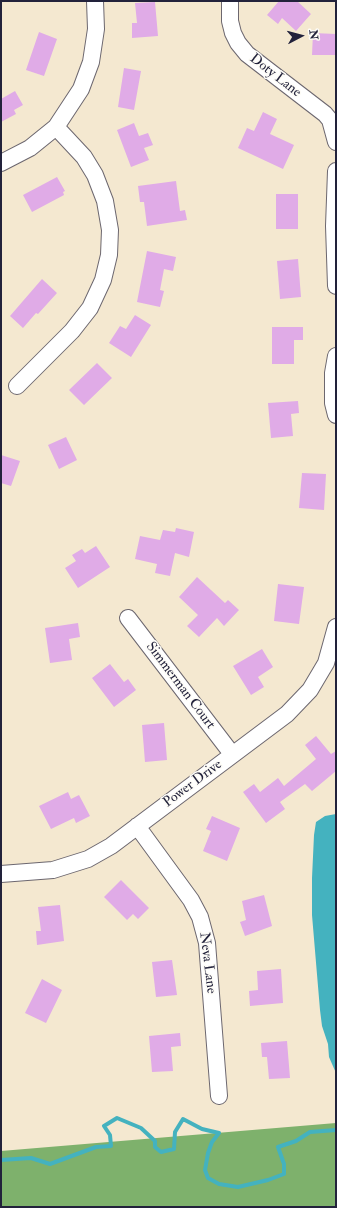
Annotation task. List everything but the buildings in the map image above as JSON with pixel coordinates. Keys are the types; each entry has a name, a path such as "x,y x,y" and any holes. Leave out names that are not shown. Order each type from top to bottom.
{"street":[{"path":"1,163 30,148 56,127 81,89 91,62 96,29 95,1"},
{"name":"Doty Lane","path":"230,1 230,20 233,33 247,54 325,114 333,118 336,142"},
{"path":"17,386 72,331 90,308 103,280 109,254 110,230 104,201 95,175 84,157 56,127"},
{"path":"336,171 334,226 336,286"},
{"path":"336,356 333,373 333,403 336,415"},
{"name":"Simmerman Court","path":"128,618 232,754"},
{"name":"Power Drive","path":"1,874 53,870 73,865 111,846 287,714 310,690 326,663 336,627"},
{"name":"Neva Lane","path":"137,826 192,900 200,918 207,943 219,1096"}],"green space":[{"path":"336,1123 336,1207 1,1207 1,1151"}],"water":[{"path":"336,814 336,1073 329,1057 328,1044 322,1026 320,1010 312,915 312,878 316,822 325,816"}],"waterway":[{"path":"1,1160 31,1158 50,1164 96,1147 111,1146 110,1135 104,1126 117,1118 141,1128 155,1141 155,1147 161,1152 174,1149 175,1132 183,1119 202,1129 219,1133 212,1142 208,1153 205,1170 208,1178 219,1184 238,1187 268,1180 284,1174 284,1164 278,1147 296,1141 310,1132 336,1130"}]}
